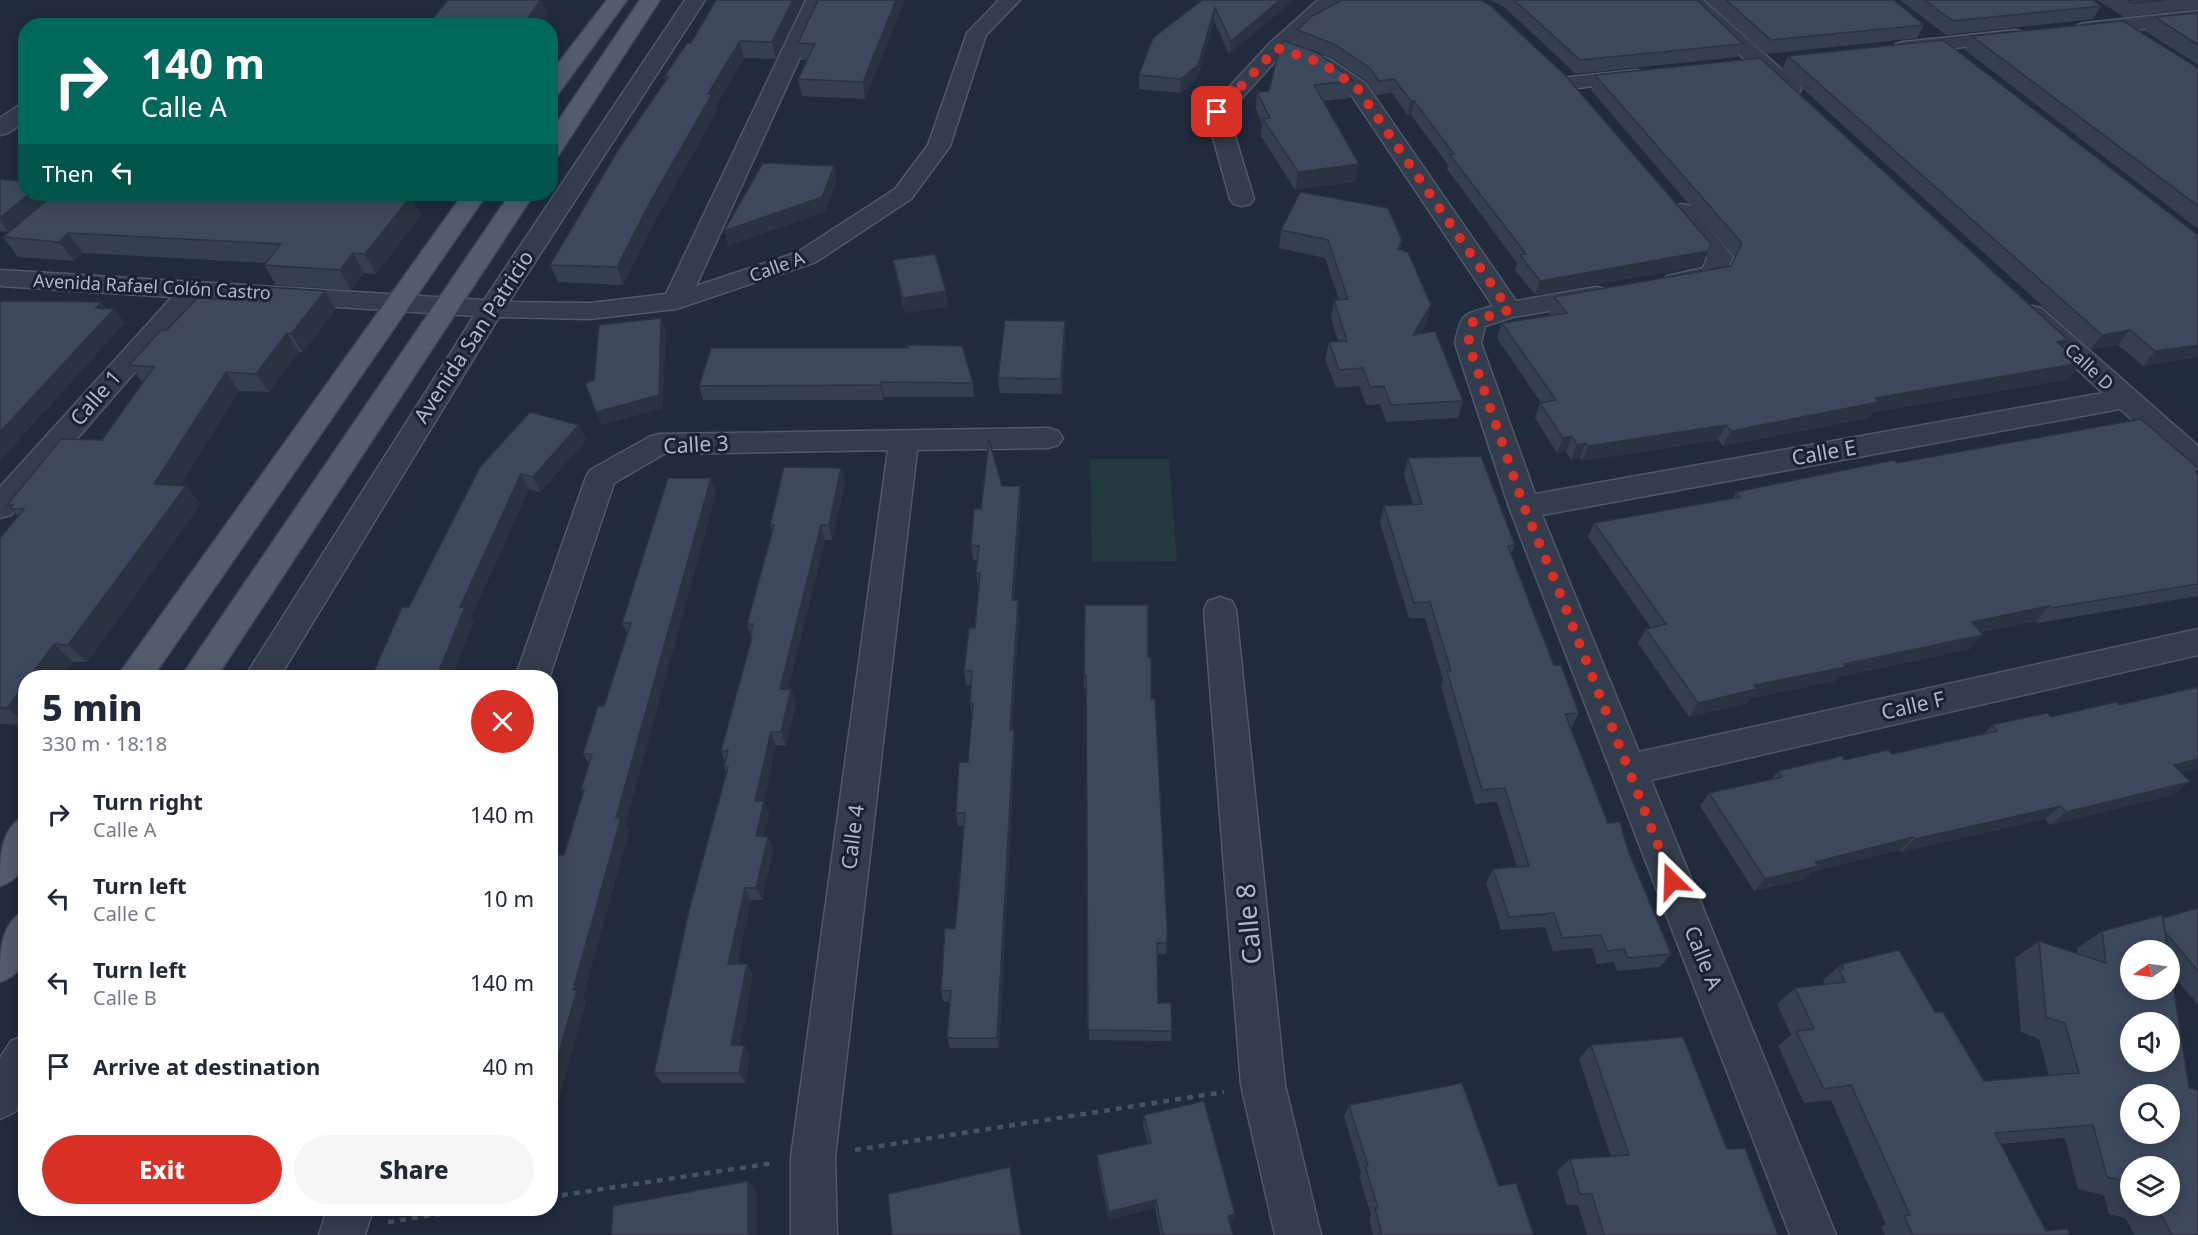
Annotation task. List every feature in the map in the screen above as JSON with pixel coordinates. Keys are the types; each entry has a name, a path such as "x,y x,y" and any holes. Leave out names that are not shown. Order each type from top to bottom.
{"main road":[{"path":"558,78 617,0"},
{"path":"558,139 650,0"},
{"path":"139,670 469,201"},
{"path":"202,670 517,201"},
{"path":"0,869 18,843"},
{"path":"0,963 18,939"}],"street":[{"name":"Avenida San Patricio","path":"266,670 492,308 695,0"},
{"path":"676,301 816,0"},
{"name":"Calle A","path":"448,305 583,312 676,301 807,257 903,194 939,146 977,33 1010,0"},
{"path":"1242,199 1217,112 1277,48 1330,0"},
{"path":"1691,0 1804,103"},
{"path":"2090,6 2149,45"},
{"path":"2061,32 2198,17"},
{"path":"1918,25 1970,65"},
{"path":"1886,50 2037,34"},
{"path":"1277,48 1324,64 1358,89 1509,310"},
{"path":"1594,110 1562,75 1660,74"},
{"path":"0,129 18,117"},
{"name":"Calle A","path":"1665,191 1720,257 1714,274 1509,310 1473,321 1468,343 1524,507 1814,1235"},
{"name":"Avenida Rafael Colón Castro","path":"0,278 448,305"},
{"name":"Calle 1","path":"0,507 193,289"},
{"name":"Calle D","path":"2019,302 2198,464"},
{"name":"Calle E","path":"1524,507 2124,399"},
{"name":"Calle 3","path":"535,670 601,477 659,444 1048,438"},
{"name":"Calle 4","path":"814,1235 813,1156 904,440"},
{"name":"Calle 8","path":"1220,610 1263,1085 1298,1235"},
{"name":"Calle F","path":"1627,770 2198,642"},
{"path":"0,1097 18,1069"}],"path":[{"path":"558,1196 1263,1085"},
{"path":"345,1224 413,1216"}],"green space":[{"path":"1090,459 1169,459 1177,561 1092,562"}],"building":[{"path":"448,0 540,0 528,18 433,18"},
{"path":"716,0 793,0 772,42 740,41 708,94 712,94 649,204 617,267 550,265 618,150 668,77 664,77 687,43 691,43"},
{"path":"818,0 896,0 863,82 798,79 815,44 798,43"},
{"path":"1202,0 1280,0 1231,41 1215,8 1198,65 1181,79 1139,75 1153,38"},
{"path":"1342,0 1480,0 1490,5 1565,75 1711,244 1708,251 1540,281 1520,255 1526,254 1450,155 1454,154 1414,101 1411,101 1394,79 1379,81 1370,68 1334,44 1297,30 1312,16"},
{"path":"1514,0 1697,0 1743,44 1580,60"},
{"path":"1726,0 1894,0 1924,25 1771,40"},
{"path":"1924,0 2093,0 2101,6 1953,21"},
{"path":"2127,0 2166,0 2132,3"},
{"path":"2198,13 2198,45 2155,17"},
{"path":"2123,21 2198,68 2198,206 1972,36"},
{"path":"1943,40 2198,235 2198,345 2155,351 2130,330 2102,335 1788,56"},
{"path":"1284,41 1318,53 1353,81 1314,85 1359,164 1298,172 1263,119 1270,118 1257,92 1269,91 1280,45"},
{"path":"1760,58 2068,340 2057,342 2081,363 1875,398 1879,402 1731,431 1726,425 1588,446 1586,443 1577,445 1572,436 1563,438 1540,403 1556,400 1502,323 1567,313 1554,297 1731,266 1742,243 1595,75"},
{"path":"763,163 834,166 822,197 724,231"},
{"path":"0,179 18,181 18,201 21,201 0,218"},
{"path":"1300,192 1388,208 1402,240 1398,249 1408,252 1431,305 1413,335 1435,331 1463,401 1391,405 1384,386 1370,387 1363,368 1339,370 1329,342 1347,341 1334,300 1348,299 1328,240 1281,230"},
{"path":"46,201 407,201 365,254 353,253 340,270 264,265 281,244 68,233 59,242 3,237"},
{"path":"935,254 946,291 903,298 893,260"},
{"path":"249,286 325,291 291,334 287,333 256,374 226,372 154,484 186,486 68,645 54,644 35,670 18,670 18,694 7,708 0,708 0,538 24,509 10,509 13,505 7,505 61,439 102,440 154,367 129,365 161,330 167,330 197,298 237,300"},
{"path":"0,301 101,302 96,308 114,309 0,432"},
{"path":"661,318 659,395 596,412 585,383 594,381 599,325"},
{"path":"1005,320 1065,321 1061,379 998,378"},
{"path":"907,345 962,346 973,383 881,382 881,385 699,386 711,348 908,348"},
{"path":"530,412 579,425 533,477 521,474 460,607 465,607 439,670 374,670 402,607 409,607 480,467"},
{"path":"2141,419 2198,468 2196,472 2198,474 2198,584 2051,608 2049,606 1972,622 1983,635 1844,664 1846,667 1754,685 1757,689 1698,703 1646,629 1666,624 1594,523 1740,497 1736,492 1894,460 1897,463"},
{"path":"989,440 1002,486 1020,486 1012,600 1018,600 1010,730 1014,730 997,1038 947,1038 951,991 941,990 945,928 955,929 959,889 965,813 956,813 959,762 968,762 973,703 970,703 972,671 964,671 969,628 975,628 980,573 976,573 979,546 971,545 974,509 981,509"},
{"path":"1481,456 1515,545 1508,546 1530,604 1554,665 1561,665 1579,713 1565,714 1608,823 1620,822 1628,850 1671,954 1628,958 1624,949 1607,951 1601,935 1562,938 1554,913 1509,917 1493,869 1529,866 1505,788 1482,790 1447,671 1451,671 1430,602 1414,603 1384,506 1422,504 1408,458"},
{"path":"784,467 841,468 829,525 821,525 780,689 791,689 781,732 771,732 755,801 764,801 756,836 768,837 756,888 745,888 728,964 747,964 731,1045 744,1045 739,1073 654,1073 689,910 728,767 724,767 728,751 721,751 752,637 750,637 753,624 747,624 774,525 770,525"},
{"path":"668,478 711,478 616,818 621,818 573,990 577,990 558,1056 558,855 564,855 584,790 581,789 592,754 583,754 598,706 604,706 631,623 622,623"},
{"path":"1085,605 1148,605 1148,657 1151,657 1151,699 1155,699 1167,924 1167,943 1157,943 1158,1003 1171,1003 1172,1031 1088,1030"},
{"path":"2198,687 2198,759 2174,765 2190,782 2066,812 2061,806 1915,839 1913,837 1815,862 1818,866 1765,879 1709,793 1782,777 1778,771 1842,756 1845,760 1888,750 1892,754 1997,731 1992,725 2047,713 2051,717 2116,702 2119,705"},
{"path":"2198,908 2198,971 2180,950 2180,940 2172,940 2165,932 2163,918"},
{"path":"2162,915 2166,940 2120,940 2120,1000 2175,1000 2177,1012 2120,1012 2120,1072 2180,1072 2180,1030 2189,1088 2198,1090 2198,1235 2172,1235 2162,1216 2180,1216 2180,1156 2120,1156 2120,1180 2107,1177 2093,1125 1995,1133 2046,1231 2068,1229 2070,1235 1913,1235 1904,1216 1910,1215 1851,1085 1824,1089 1796,1031 1814,1029 1795,988 1845,982 1839,970 1844,969 1842,964 1899,950 1935,1012 1943,1012 1984,1081 2079,1073 2065,1023 2046,1017 2039,941 2106,963 2102,931"},
{"path":"1683,1037 1727,1149 1745,1148 1778,1235 1604,1235 1592,1194 1580,1194 1570,1159 1629,1155 1591,1045"},
{"path":"1462,1083 1499,1186 1516,1183 1534,1235 1382,1235 1375,1208 1378,1208 1365,1166 1368,1166 1349,1105"},
{"path":"1204,1101 1235,1214 1228,1216 1233,1235 1163,1235 1156,1200 1109,1212 1097,1155 1151,1143 1144,1115"},
{"path":"1010,1167 1021,1235 892,1235 888,1194"},
{"path":"748,1181 748,1235 611,1235 613,1206"}],"route":[{"path":"1217,112 1277,48 1324,64 1358,89 1509,310 1473,321 1468,343 1524,507 1672,881"}]}
